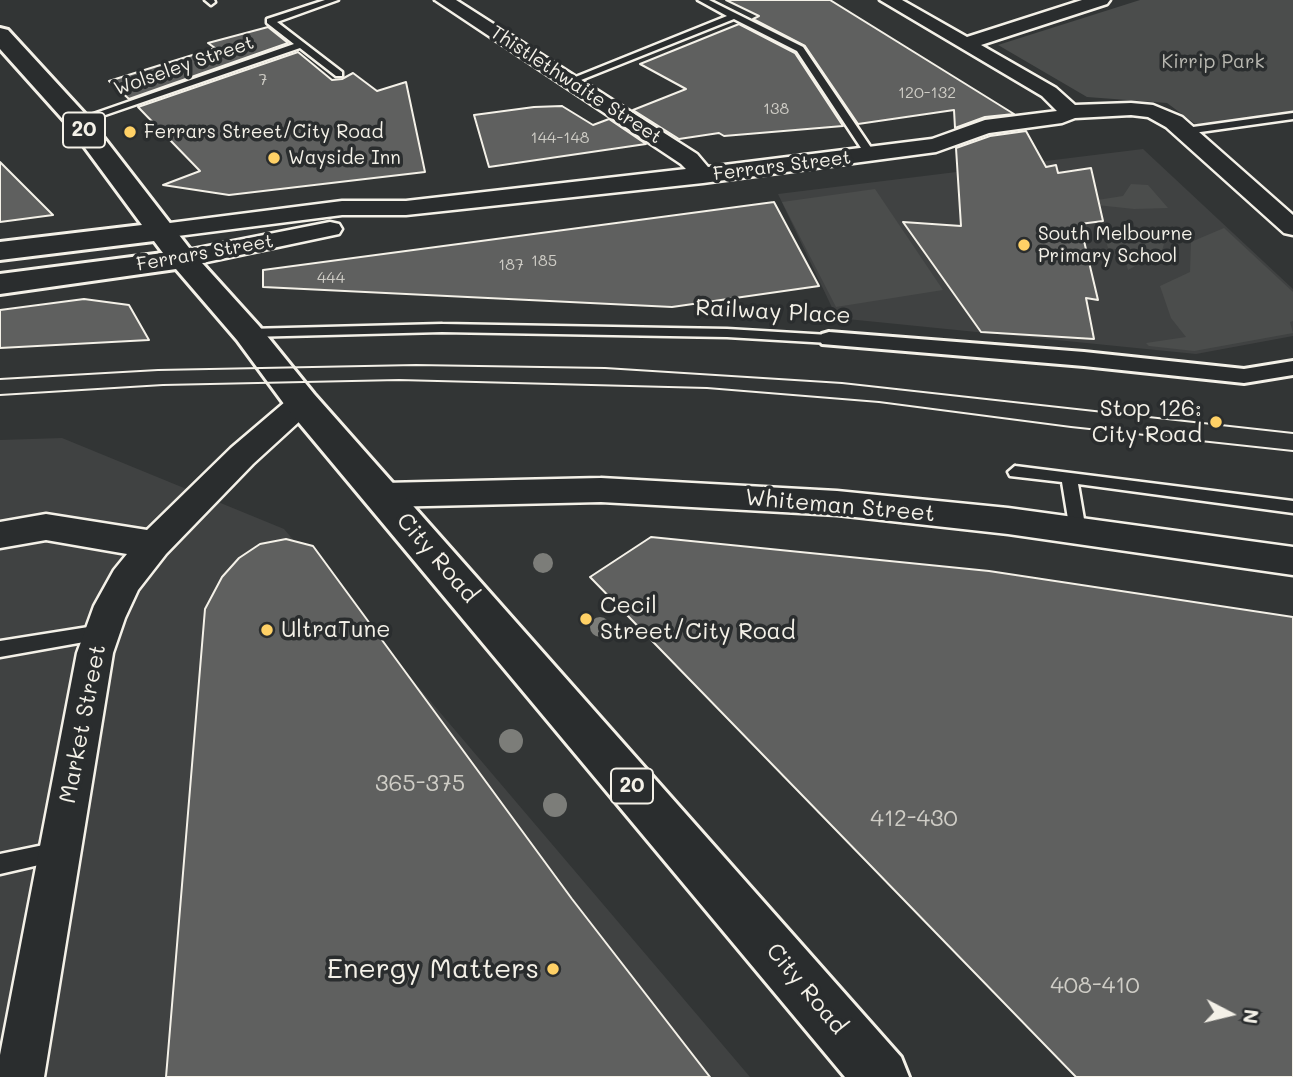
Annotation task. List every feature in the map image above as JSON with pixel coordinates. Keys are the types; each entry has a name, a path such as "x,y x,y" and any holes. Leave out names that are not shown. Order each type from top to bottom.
{"main road":[{"name":"City Road","path":"0,35 78,121 183,259 248,333 302,403 384,495 881,1077"},
{"name":"Ferrars Street","path":"0,251 162,231"},
{"name":"Ferrars Street","path":"0,284 183,259"}],"street":[{"name":"Thistlethwaite Street","path":"444,0 689,159 703,176"},
{"path":"889,0 1049,92 1070,112"},
{"path":"964,44 1101,0"},
{"name":"Ferrars Street","path":"162,231 342,208 406,208 870,155 936,145 985,127 1062,117 1070,112 1131,109 1153,111 1186,131"},
{"path":"1186,131 1293,228"},
{"name":"Ferrars Street","path":"183,259 341,227 406,208"},
{"name":"Railway Place","path":"829,339 1084,359 1244,376 1293,368"},
{"name":"Market Street","path":"20,1077 94,653 101,632 126,580 154,545 242,456 302,403"},
{"name":"Whiteman Street","path":"384,495 615,491 837,503 1078,530 1293,561"},
{"path":"0,535 46,527 154,545"}],"lane":[{"path":"334,0 270,21 339,74"},
{"path":"702,0 800,49 870,155"},
{"path":"568,82 734,16"},
{"name":"Wolseley Street","path":"78,121 302,45"},
{"path":"1186,131 1293,116"},
{"name":"Railway Place","path":"248,333 442,328 727,333 829,339"},
{"path":"1015,472 1293,507"},
{"path":"1069,477 1078,530"},
{"path":"0,649 101,632"},
{"path":"0,864 58,852"}],"shaded area":[{"name":"South Melbourne Primary School","path":"1143,149 1293,289 1293,336 1196,354 837,318 778,194"},
{"path":"62,438 284,529 750,1077 0,1077 0,440"}],"green space":[{"name":"Kirrip Park","path":"1140,0 1293,0 1293,111 1198,126 1167,103 1087,97 998,45"},
{"path":"1131,184 1148,185 1168,208 1134,209 1078,203 1123,196"},
{"path":"875,189 943,290 836,307 782,202"},
{"path":"1224,228 1293,292 1293,321 1290,322 1293,333 1194,351 1149,346 1146,343 1186,337 1171,318 1160,286 1190,272 1191,242"},
{"path":"1165,229 1171,232 1171,237 1165,240 1162,251 1128,270 1122,250 1108,248 1106,241 1118,241 1136,230"}],"building":[{"path":"726,0 830,0 1014,114 985,117 955,128 954,110 858,124 805,46 753,19 759,16"},
{"path":"739,24 795,53 843,126 724,136 719,133 679,139 633,110 686,89 640,64"},
{"path":"268,27 288,43 129,99 109,81 215,48 208,43"},
{"path":"298,52 332,80 342,79 353,73 377,91 406,82 425,172 229,195 163,185 200,171 138,107"},
{"path":"562,106 593,125 609,119 646,144 489,167 474,115"},
{"path":"1026,131 1046,167 1056,165 1058,173 1091,168 1103,221 1080,224 1098,300 1086,298 1094,339 981,332 903,222 961,226 956,148 990,136"},
{"path":"0,162 53,215 0,222"},
{"path":"774,202 819,286 672,307 263,287 263,270"},
{"path":"84,299 129,305 149,340 0,348 0,310"},
{"path":"651,537 989,571 1293,617 1293,1077 1076,1077 590,577"},
{"path":"286,539 313,546 572,899 710,1077 166,1077 205,609 222,577 239,558 260,544"}],"tram line":[{"path":"0,379 158,370 416,365 605,368 842,383 1293,433"},
{"path":"0,395 163,385 399,380 707,388 879,402 1071,427 1293,451"}],"place":[{"name":"Ferrars Street/City Road","path":"130,132"},
{"name":"Wayside Inn","path":"274,158"},
{"name":"South Melbourne Primary School","path":"1024,245"},
{"name":"Stop 126: City Road","path":"1216,422"},
{"name":"Cecil Street/City Road","path":"586,619"},
{"name":"UltraTune","path":"267,630"},
{"name":"Energy Matters","path":"553,969"}]}
